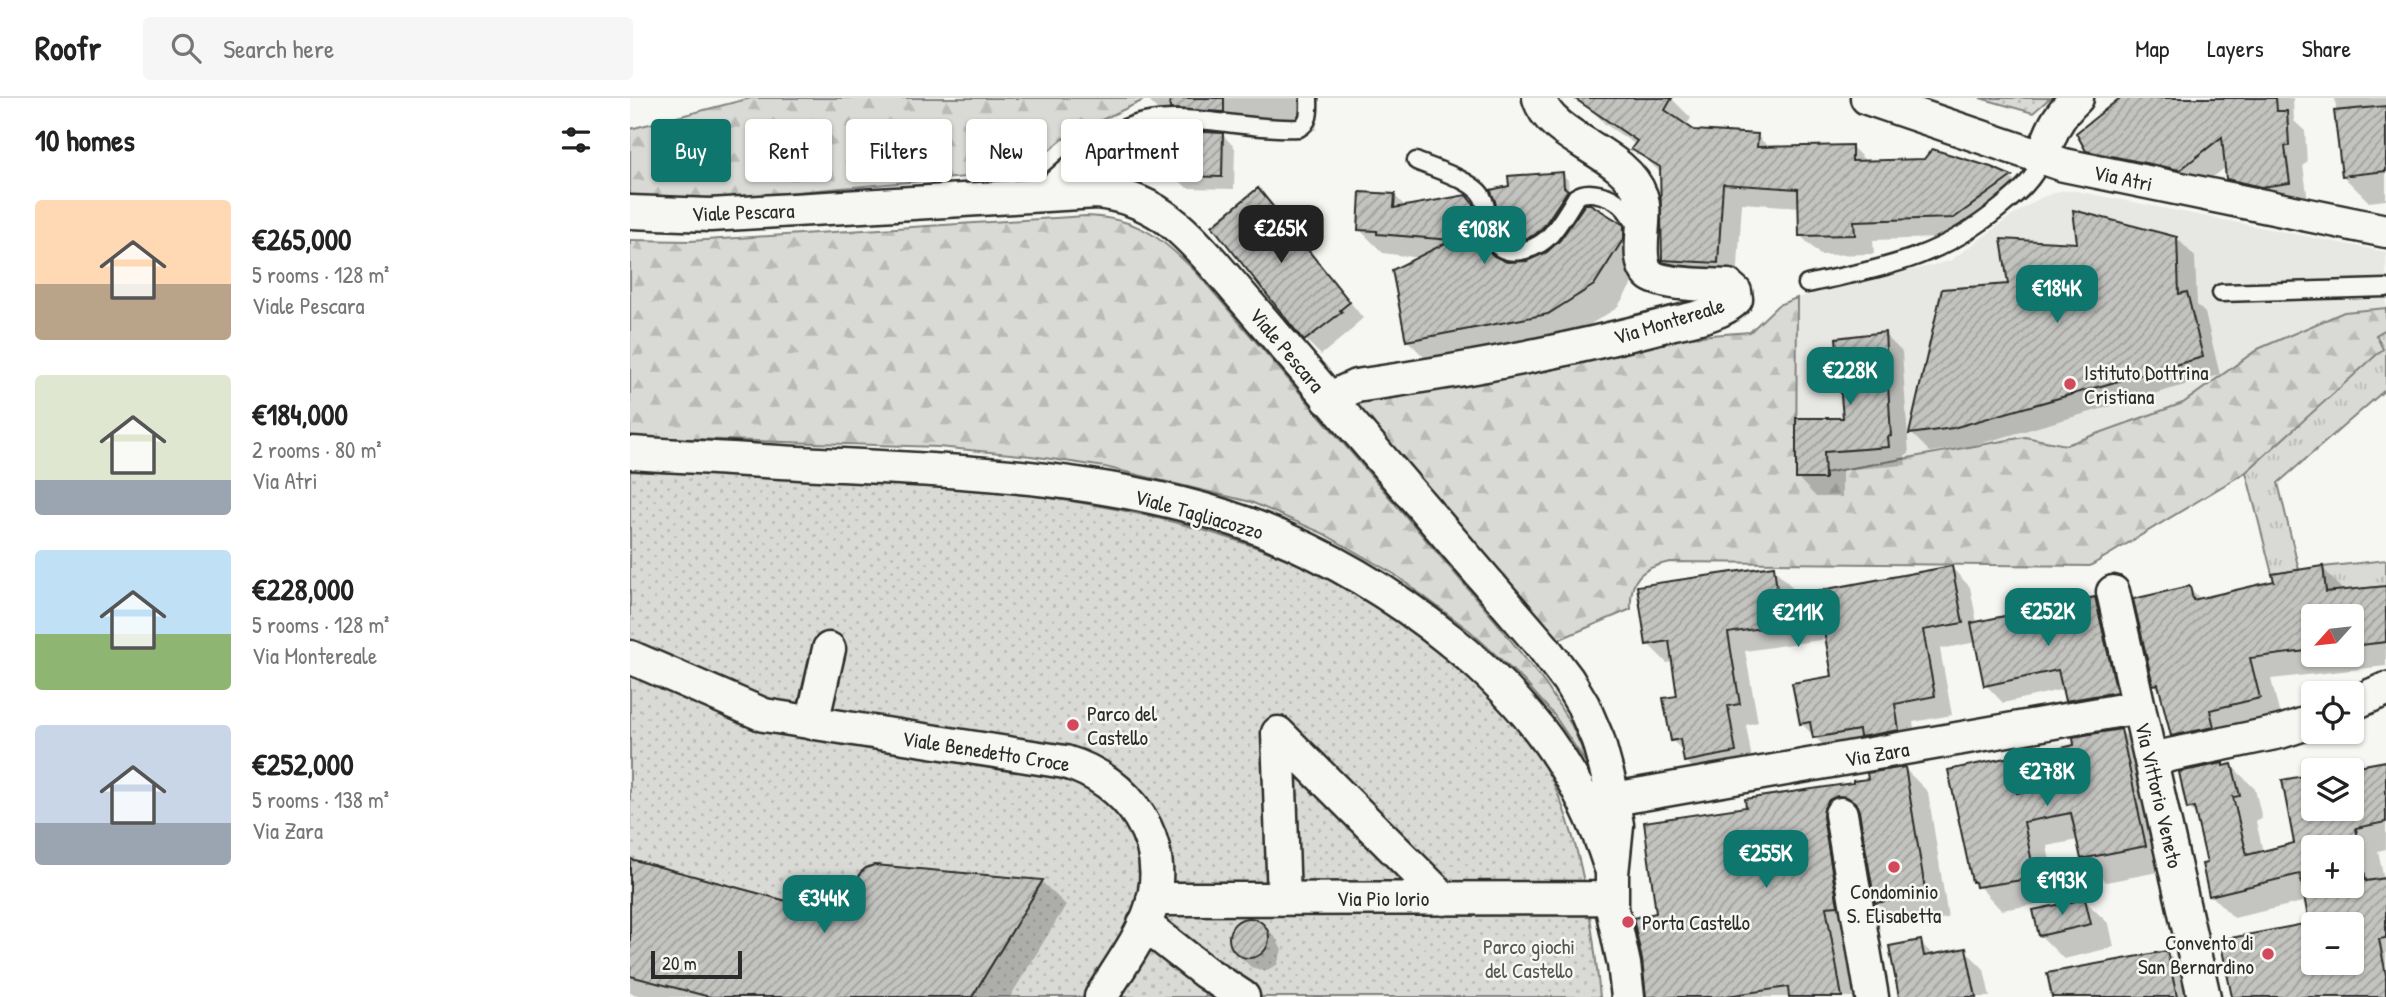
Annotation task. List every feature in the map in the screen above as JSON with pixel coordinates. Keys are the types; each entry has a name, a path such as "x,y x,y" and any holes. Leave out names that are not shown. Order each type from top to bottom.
{"street":[{"name":"Via Montereale","path":"1328,399 1356,386 1512,361 1614,338 1707,314 1734,302 1736,293 1728,286 1665,281 1651,276 1643,263 1642,200 1631,179 1620,167 1548,116 1539,98"},
{"name":"Via Atri","path":"1867,98 2042,159 2386,231"},
{"path":"2042,159 2054,123 2077,98"},
{"name":"Viale Pescara","path":"630,212 710,215 1110,193 1132,200 1168,218 1206,255 1544,647 1568,680 1583,705 1598,740 1614,799 1617,825 1612,886"},
{"name":"Viale Tagliacozzo","path":"630,453 923,470 1040,481 1161,499 1222,515 1323,556 1370,582 1428,622 1510,693 1544,734 1583,799 1599,834 1612,886"},
{"name":"Via Vittorio Veneto","path":"2113,592 2204,997"},
{"path":"812,723 829,649"},
{"name":"Viale Benedetto Croce","path":"630,657 764,715 1065,762 1089,770 1120,792 1143,822 1154,858 1149,911 1101,997"},
{"path":"2364,699 2386,689"},
{"name":"Via Zara","path":"1583,799 1614,799 2139,706"},
{"path":"2151,759 2301,725"},
{"path":"1284,898 1278,733 1444,898"},
{"path":"1841,814 1872,997"},
{"path":"1612,886 1628,997"},
{"name":"Via Pio Iorio","path":"1149,911 1284,898 1444,898 1612,886"},
{"path":"1149,911 1205,972 1243,997"}],"lane":[{"path":"1036,195 1093,147 1142,122 1159,120 1299,128 1308,120 1310,98"},
{"path":"1807,284 1895,264 1950,243 2022,189 2035,175 2042,159"},
{"path":"1416,161 1468,184 1480,194 1484,200 1492,236 1505,251 1518,252 1532,248 1551,236 1581,193 1592,193 1616,201 1634,222 1643,224"},
{"path":"2221,293 2386,288"}],"shaded area":[{"name":"Istituto Dottrina Cristiana","path":"2059,191 2076,191 2386,252 2386,329 2376,335 2383,349 2246,472 2090,566 1796,562 1797,298 1950,261 2013,215 2040,198"}],"green space":[{"path":"751,98 1143,98 1142,101 1103,119 1061,119 1061,141 1047,152 1047,119 966,119 966,177 952,178 952,119 846,119 846,182 909,182 751,196 630,198 630,129 651,124 651,182 731,182 731,119 669,119"},
{"path":"1980,98 2050,98 2033,113"},
{"path":"1086,216 1120,221 1148,232 1172,249 1197,273 1494,619 1546,685 1572,726 1592,772 1554,715 1524,681 1470,631 1394,574 1322,533 1251,502 1105,467 1031,456 938,447 630,437 630,240 690,241"},
{"path":"1797,298 1796,478 2025,437 2066,445 2183,403 2258,349 2344,312 2386,308 2386,329 2376,335 2383,349 2246,472 2090,566 1670,562 1651,568 1639,576 1632,590 1631,609 1558,640 1349,400 1486,382 1579,364 1673,338 1750,332 1778,305"},
{"path":"2386,329 2386,389 2278,483 2299,570 2272,574 2246,472 2382,349 2375,335"},
{"name":"Parco del Castello","path":"630,471 901,483 1083,503 1172,521 1257,548 1339,583 1382,610 1438,653 1506,712 1534,746 1550,775 1573,836 1587,900 1600,997 972,997 1041,882 874,865 864,870 859,877 859,886 864,895 857,920 630,859"},
{"path":"2386,560 2386,586 2326,592 2323,567"}],"building":[{"path":"1170,98 1224,98 1224,112 1170,109"},
{"path":"1574,98 1672,98 1665,110 1694,130 1758,134 1757,147 1852,145 1852,161 1924,159 1932,149 2012,176 1954,218 1854,221 1855,235 1799,236 1798,189 1723,184 1718,263 1662,260 1660,167 1631,149 1637,141"},
{"path":"2120,98 2276,98 2277,111 2287,111 2289,145 2285,147 2290,183 2261,187 2226,179 2222,137 2180,170 2086,151 2076,133"},
{"path":"2386,106 2386,171 2342,176 2334,111"},
{"path":"1203,132 1223,133 1222,177 1203,177"},
{"path":"1563,172 1564,187 1568,190 1544,226 1535,235 1522,240 1507,239 1501,233 1495,201 1490,190 1509,186 1508,176"},
{"path":"1258,188 1350,302 1340,310 1342,312 1304,341 1212,226"},
{"path":"1360,192 1395,194 1394,208 1466,195 1475,206 1480,234 1486,248 1494,256 1507,262 1527,261 1547,252 1560,240 1585,204 1590,204 1624,225 1624,238 1594,285 1548,314 1406,341 1392,270 1452,240 1358,230"},
{"path":"2073,210 2177,237 2179,294 2187,292 2203,357 1953,428 1909,434 1942,289 2008,284 2001,239 2077,243"},
{"path":"1885,332 1891,436 1888,437 1889,447 1824,452 1825,479 1796,479 1796,418 1843,418 1836,338"},
{"path":"1774,566 1778,598 1952,566 1963,623 1923,630 1935,696 1895,704 1899,730 1860,737 1859,730 1813,738 1810,722 1800,724 1792,683 1832,676 1822,619 1728,633 1740,704 1728,706 1736,752 1684,762 1680,739 1671,741 1663,698 1677,696 1669,641 1646,645 1637,586"},
{"path":"2323,566 2326,592 2386,586 2386,642 2364,645 2364,604 2301,604 2301,652 2250,658 2260,698 2210,710 2214,727 2171,736 2158,684 2153,685 2133,599 2190,586 2193,600 2274,581 2272,574"},
{"path":"2095,597 2117,692 2065,701 2058,670 1984,686 1971,623"},
{"path":"2121,729 2146,846 2081,859 2071,813 2024,822 2035,878 1976,887 1975,882 1972,882 1948,770 2010,757 2017,793 2064,783 2057,749 2074,745 2073,737"},
{"path":"2386,761 2386,822 2356,828 2357,835 2301,835 2301,879 2300,874 2209,896 2202,864 2207,863 2194,807 2187,809 2179,772 2223,763 2223,766 2232,764 2240,796 2233,797 2247,855 2294,843 2282,780 2301,776 2301,821 2364,821 2364,765"},
{"path":"1905,767 1926,895 1875,903 1856,803 1847,797 1837,796 1829,800 1824,808 1823,817 1838,906 1826,907 1842,997 1789,997 1788,987 1720,997 1646,997 1633,918 1656,913 1644,822 1746,807 1745,799 1853,783 1868,779 1867,773"},
{"path":"630,859 850,918 859,891 860,873 874,865 1043,880 972,997 710,997 630,976"},
{"path":"2364,870 2366,881 2386,878 2386,938 2379,939 2386,975 2386,997 2232,997 2220,940 2301,925 2301,975 2364,975 2364,912 2307,912 2304,898 2364,898"},
{"path":"2085,899 2091,924 2039,936 2033,910"},
{"path":"1249,918 1257,919 1263,924 1268,930 1268,946 1263,952 1257,957 1249,958 1241,957 1235,952 1230,946 1229,938 1230,930 1235,924 1241,919"},
{"path":"1921,940 1924,956 1966,948 1976,997 1899,997 1889,946"},
{"path":"2167,951 2177,997 2052,997 2047,973"}],"place":[{"name":"Istituto Dottrina Cristiana","path":"2070,384"},
{"name":"Parco del Castello","path":"1073,725"},
{"name":"Condominio S. Elisabetta","path":"1894,867"},
{"name":"Porta Castello","path":"1628,922"},
{"name":"Convento di San Bernardino","path":"2268,954"}],"park label":[{"name":"Parco giochi del Castello","path":"1529,958"}]}
